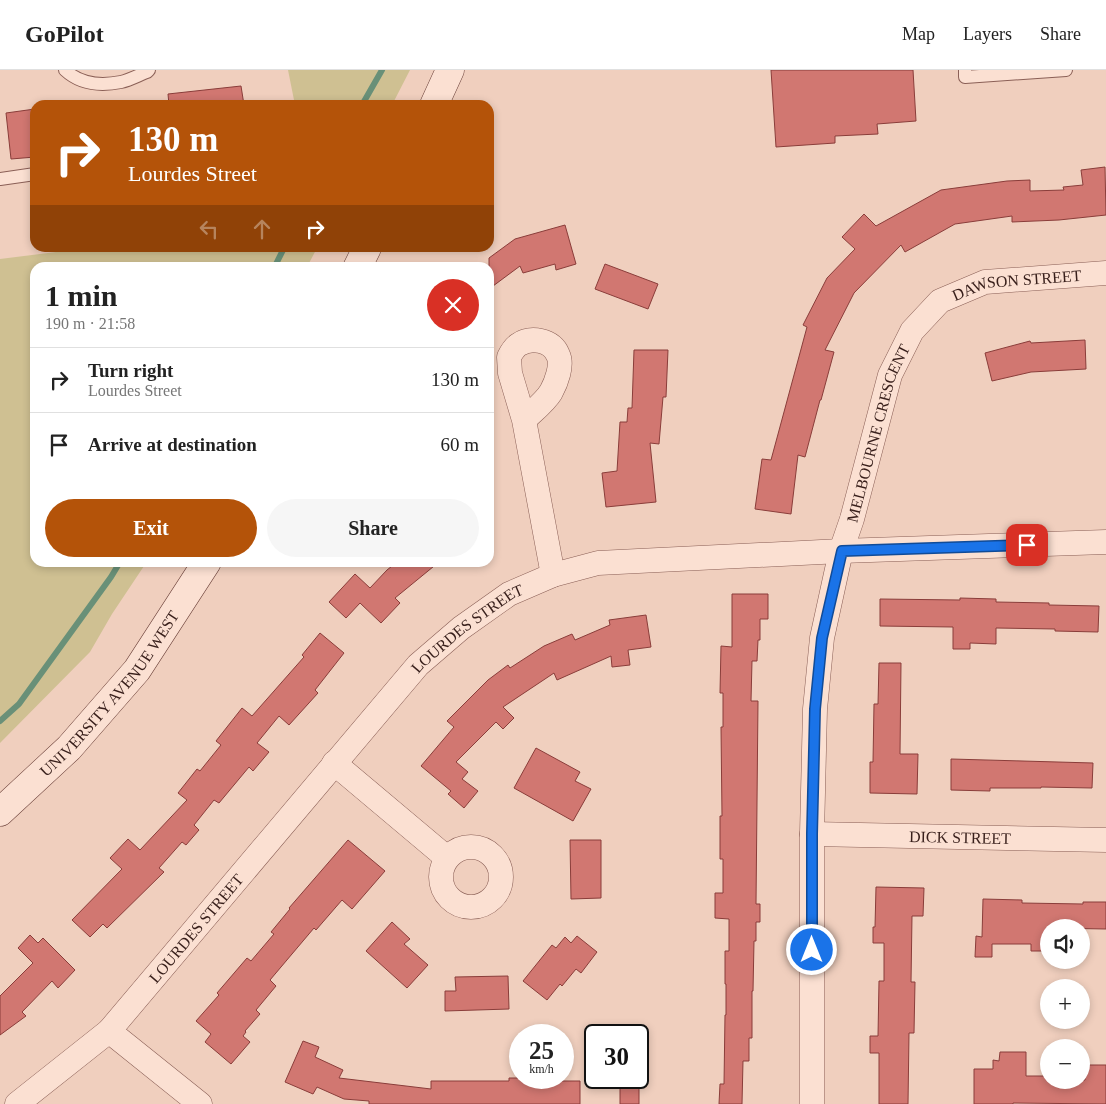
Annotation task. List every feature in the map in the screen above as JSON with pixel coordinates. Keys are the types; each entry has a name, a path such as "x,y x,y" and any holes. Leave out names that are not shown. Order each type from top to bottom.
{"main road":[{"path":"436,100 450,70"},
{"name":"UNIVERSITY AVENUE WEST","path":"0,812 69,748 137,670 203,567"}],"street":[{"name":"DAWSON STREET","path":"912,331 940,301 986,282 1106,274"},
{"name":"MELBOURNE CRESCENT","path":"812,1104 812,834 815,709 822,638 842,551 890,375 912,331"},
{"path":"524,420 553,575"},
{"name":"LOURDES STREET","path":"17,1104 109,1031 418,665 461,628 509,594 553,575 598,563 842,551 1106,542"},
{"path":"334,763 447,858"},
{"name":"DICK STREET","path":"812,834 1106,840"},
{"path":"109,1031 200,1104"}],"lane":[{"path":"65,70 73,77 94,84 122,82 149,70"},
{"path":"965,70 965,76 1066,70"},
{"path":"0,179 30,175"}],"shaded area":[{"path":"288,70 410,70 395,100 294,100"},
{"path":"56,252 315,252 310,262 30,262 30,567 143,567 112,614 90,652 0,743 0,259"}],"building":[{"path":"771,70 913,70 916,121 877,124 878,134 835,136 835,143 776,147"},
{"path":"241,86 243,100 169,100 168,94"},
{"path":"30,110 30,157 11,159 6,113"},
{"path":"1105,167 1106,215 1012,222 1012,216 955,224 905,252 901,245 854,293 825,350 834,352 805,457 798,455 791,514 755,509 762,459 771,460 807,327 803,325 827,278 855,249 842,237 864,214 876,226 941,190 1007,181 1030,180 1030,191 1064,190 1063,187 1083,185 1081,170"},
{"path":"565,225 576,264 556,270 555,264 523,273 520,266 494,285 494,262 489,262 489,258 515,239"},
{"path":"605,264 658,284 648,309 595,289"},
{"path":"1085,340 1086,369 1031,372 992,381 985,353 1030,341 1031,343"},
{"path":"634,350 668,350 666,397 663,397 659,444 650,443 656,502 606,507 602,473 617,471 620,422 627,422 628,408 632,408"},
{"path":"391,567 433,567 395,598 400,603 381,623 360,603 346,618 329,602 355,574 370,588"},
{"path":"732,594 768,594 768,619 760,619 757,661 752,661 751,701 758,701 756,904 760,904 760,922 756,922 756,941 754,941 752,1038 749,1038 749,1061 743,1061 742,1104 719,1104 720,1084 724,1084 725,951 729,951 729,919 715,918 715,893 723,893 723,859 720,859 720,816 722,816 721,727 723,727 723,693 720,693 721,646 732,647"},
{"path":"960,598 996,599 996,602 1099,606 1098,632 996,628 996,644 970,643 970,649 953,649 953,627 880,626 880,599 960,600"},
{"path":"646,615 651,647 628,650 630,665 612,667 611,656 557,680 554,673 503,707 514,718 503,729 496,722 456,762 468,772 462,779 478,791 464,808 448,794 451,791 421,766 454,727 447,721 488,680 508,665 510,668 544,646 572,634 575,640 610,625 609,620"},
{"path":"320,633 344,653 315,690 318,693 289,725 279,716 257,743 269,752 253,771 249,767 219,803 214,800 194,825 199,830 186,845 182,842 159,868 164,872 107,928 103,924 90,937 72,920 122,869 110,858 128,839 140,850 187,800 178,793 197,769 200,771 221,745 216,741 242,708 252,716 304,657 302,655"},
{"path":"879,663 901,663 900,754 918,754 917,794 870,793 870,762 873,762 874,704 878,704"},
{"path":"536,748 580,772 575,781 591,789 573,821 514,788"},
{"path":"951,759 1093,763 1092,788 1041,787 990,788 990,791 951,790"},
{"path":"348,840 385,871 352,909 342,900 316,930 314,928 270,980 276,986 256,1010 260,1014 243,1036 250,1042 231,1064 205,1042 211,1034 196,1021 219,995 217,993 247,958 251,961 274,934 271,932 289,908"},
{"path":"570,840 601,840 601,898 571,899"},
{"path":"876,887 924,888 923,916 912,916 911,982 915,982 914,1033 909,1033 908,1104 879,1104 879,1053 870,1053 870,1036 878,1036 879,981 884,981 884,943 873,943"},
{"path":"983,899 1022,900 1022,903 1083,904 1083,902 1106,902 1106,929 1090,929 1090,919 1040,919 1040,951 1031,951 1031,944 992,944 992,957 975,957 976,936 982,937"},
{"path":"392,922 410,939 404,944 428,965 407,988 366,951"},
{"path":"30,935 38,943 43,938 75,970 58,988 52,981 22,1012 26,1016 0,1035 0,996 33,963 18,948"},
{"path":"577,936 597,952 581,973 576,969 547,1000 523,981 552,945 556,948 565,937 571,943"},
{"path":"508,976 509,1009 445,1011 445,991 456,991 455,977"},
{"path":"303,1041 319,1047 315,1057 343,1070 339,1078 431,1089 431,1081 509,1081 509,1089 574,1089 574,1081 580,1081 580,1104 369,1104 369,1101 344,1099 317,1087 313,1094 285,1082"},
{"path":"1000,1052 1026,1052 1026,1076 1040,1076 1040,1089 1090,1089 1090,1065 1106,1065 1106,1104 974,1104 974,1069 993,1069 993,1060 999,1061"},
{"path":"620,1089 639,1089 639,1104 620,1104"}],"waterway":[{"path":"365,100 382,70"},
{"path":"277,262 282,252"},
{"path":"0,721 19,704 117,567"}],"route":[{"path":"812,950 815,709 822,638 842,551 1027,545"}]}
